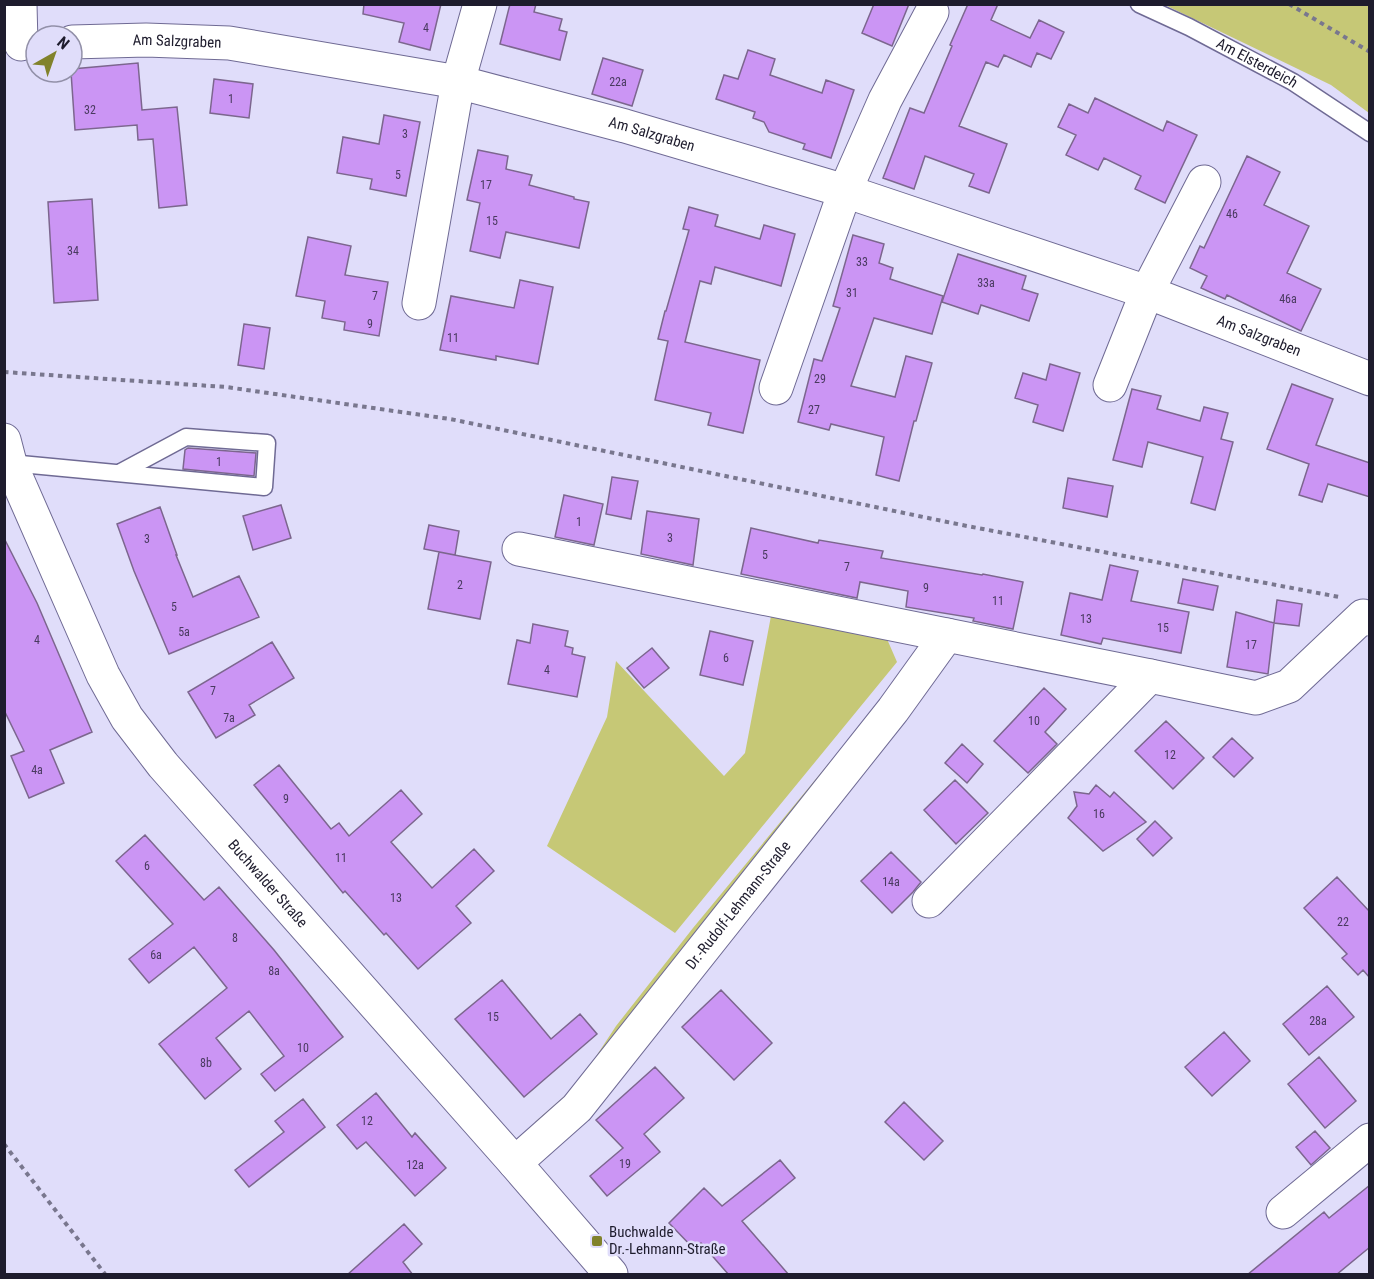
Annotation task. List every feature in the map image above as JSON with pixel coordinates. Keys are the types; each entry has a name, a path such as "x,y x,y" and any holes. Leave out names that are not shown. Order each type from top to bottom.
{"street":[{"path":"20,4 21,43"},
{"path":"419,303 458,82 480,4"},
{"path":"776,388 844,191 885,100 932,12"},
{"name":"Am Salzgraben","path":"84,42 146,40 229,43 458,82 625,126 844,191 1147,292 1370,379"},
{"path":"1110,385 1147,292 1204,182"},
{"name":"Buchwalder Straße","path":"7,452 103,675 128,718 163,765 611,1275"},
{"path":"519,549 1256,698 1289,686 1363,616 1358,608"},
{"name":"Dr.-Rudolf-Lehmann-Straße","path":"515,1163 577,1108 893,710 947,635"},
{"path":"929,901 1150,676"},
{"path":"1283,1212 1370,1140"}],"lane":[{"name":"Am Elsterdeich","path":"1139,4 1189,27 1293,82 1370,133"},
{"path":"7,452 119,473 264,487 267,443 186,437 119,473"}],"path":[{"path":"1289,4 1370,52"},
{"path":"4,372 226,387 450,419 1358,608"},
{"path":"4,1144 105,1275"}],"green space":[{"path":"1165,5 1369,5 1369,113 1331,85"},
{"path":"771,616 887,639 897,662 675,933 547,846 607,717 616,661 724,776 745,753"},
{"path":"900,677 541,1128 535,1122 569,1092 616,1026 693,928"}],"building":[{"path":"364,4 441,4 430,50 399,42 404,23 363,14"},
{"path":"510,4 536,4 534,12 562,19 559,30 567,32 560,60 500,44"},
{"path":"874,4 909,4 892,46 862,33"},
{"path":"968,4 998,4 991,20 1030,38 1039,20 1064,32 1051,59 1037,53 1031,67 1004,55 998,67 986,62 959,126 1007,144 989,193 969,186 974,174 925,156 914,189 883,178 910,108 924,113"},
{"path":"748,50 775,59 770,75 822,93 826,80 854,90 831,158 803,149 805,144 769,132 764,122 753,118 755,112 716,99 724,75 738,79"},
{"path":"603,58 643,70 632,106 592,94"},
{"path":"138,63 142,110 177,107 187,205 159,208 153,139 138,140 137,125 75,130 72,84 84,84 84,68"},
{"path":"214,79 253,84 249,118 210,113"},
{"path":"1095,98 1163,131 1167,121 1197,135 1165,203 1135,189 1141,176 1104,158 1098,170 1066,155 1076,135 1058,127 1069,104 1088,113"},
{"path":"384,115 420,122 406,196 370,189 372,179 337,173 343,137 379,144"},
{"path":"478,150 508,156 506,169 532,175 529,185 589,202 579,248 506,232 500,258 470,251 480,203 467,200"},
{"path":"1247,156 1280,172 1264,205 1309,226 1287,273 1321,289 1301,331 1227,295 1225,299 1201,288 1207,276 1190,268 1200,246 1204,248"},
{"path":"92,199 98,300 54,303 48,202"},
{"path":"689,207 718,215 715,226 760,239 764,225 795,234 781,286 715,267 711,284 700,281 685,342 760,360 743,433 708,425 711,413 655,400 668,341 658,339 689,230 683,229"},
{"path":"853,235 884,244 879,263 893,268 890,279 943,296 932,334 874,318 851,386 895,397 906,356 932,363 899,481 876,475 884,437 831,424 829,430 798,422 814,359 822,361 840,308 833,306"},
{"path":"308,237 351,246 345,275 388,282 379,336 344,330 345,322 322,318 325,301 296,296"},
{"path":"958,254 1026,276 1022,289 1038,294 1029,321 981,305 978,314 942,302"},
{"path":"520,280 553,287 538,364 496,356 496,360 440,350 451,296 514,308"},
{"path":"244,324 270,328 264,369 238,365"},
{"path":"1050,364 1080,373 1063,431 1033,422 1038,405 1015,398 1023,373 1046,380"},
{"path":"1292,384 1333,399 1316,445 1370,463 1370,497 1328,484 1322,502 1299,495 1309,464 1267,449"},
{"path":"1132,389 1161,396 1157,409 1200,421 1204,407 1228,413 1221,439 1233,442 1215,510 1191,503 1203,457 1148,442 1142,467 1113,460"},
{"path":"188,448 256,453 254,476 183,469 185,450"},
{"path":"612,477 638,481 631,519 606,514"},
{"path":"1068,478 1113,486 1107,517 1063,508"},
{"path":"564,495 603,504 594,545 555,537"},
{"path":"281,505 291,538 253,550 243,516"},
{"path":"160,507 193,597 239,576 259,617 169,654 117,524"},
{"path":"647,511 699,519 693,565 641,554"},
{"path":"429,525 459,531 455,555 424,549"},
{"path":"751,528 818,543 819,540 883,551 881,558 1023,582 1013,629 973,621 974,618 906,607 908,591 860,582 857,598 741,574"},
{"path":"4,538 37,603 92,732 50,750 64,783 29,798 11,756 24,751 4,710"},
{"path":"439,552 491,562 480,619 428,609"},
{"path":"1110,565 1138,571 1131,601 1189,612 1181,653 1103,638 1101,644 1061,635 1070,593 1102,600"},
{"path":"1183,579 1218,586 1213,610 1178,603"},
{"path":"1277,600 1302,604 1299,626 1274,623"},
{"path":"1236,612 1274,623 1268,674 1227,667"},
{"path":"533,624 568,631 565,646 573,648 572,654 585,657 577,697 508,684 517,640 530,643"},
{"path":"710,631 753,641 743,685 700,675"},
{"path":"272,642 294,678 249,705 255,715 216,738 188,692"},
{"path":"652,648 669,668 644,688 627,668"},
{"path":"1044,688 1066,709 1045,732 1057,744 1028,773 994,741"},
{"path":"1166,721 1204,758 1173,789 1135,751"},
{"path":"1232,738 1253,758 1234,777 1213,757"},
{"path":"962,744 983,764 967,783 945,763"},
{"path":"279,765 331,829 339,823 349,836 401,790 422,814 391,842 432,888 474,849 494,871 456,906 471,923 418,969 345,891 343,893 254,785"},
{"path":"955,780 988,813 956,844 924,810"},
{"path":"1096,785 1110,797 1114,792 1146,822 1103,851 1068,818 1077,806 1074,792 1089,794"},
{"path":"1155,821 1172,838 1153,856 1137,839"},
{"path":"145,835 204,900 219,887 274,950 343,1037 275,1091 261,1074 284,1056 249,1011 216,1038 241,1069 205,1099 159,1044 227,988 194,947 149,983 129,959 173,924 116,861"},
{"path":"891,852 921,882 892,913 861,881"},
{"path":"1337,877 1370,912 1370,978 1363,970 1358,975 1342,958 1347,954 1304,908"},
{"path":"502,980 551,1039 580,1014 597,1034 524,1097 455,1019"},
{"path":"1327,986 1354,1017 1309,1055 1283,1024"},
{"path":"721,990 772,1043 734,1080 682,1027"},
{"path":"1224,1032 1250,1061 1212,1096 1185,1067"},
{"path":"1319,1057 1356,1101 1325,1128 1288,1084"},
{"path":"655,1067 684,1098 644,1134 660,1152 607,1196 590,1176 623,1148 596,1120"},
{"path":"376,1093 412,1137 415,1133 446,1168 415,1196 366,1142 357,1149 337,1125"},
{"path":"303,1099 325,1127 249,1187 235,1170 284,1132 275,1121"},
{"path":"904,1102 943,1141 924,1160 885,1122"},
{"path":"1315,1131 1330,1148 1311,1165 1296,1147"},
{"path":"780,1160 795,1178 742,1221 789,1275 729,1275 701,1243 694,1249 669,1223 704,1188 722,1206"},
{"path":"1370,1185 1370,1247 1336,1275 1247,1275 1324,1212 1329,1218"},
{"path":"404,1224 422,1244 403,1262 413,1275 347,1275"}],"place":[{"name":"Buchwalde Dr.-Lehmann-Straße","path":"597,1241"}]}
